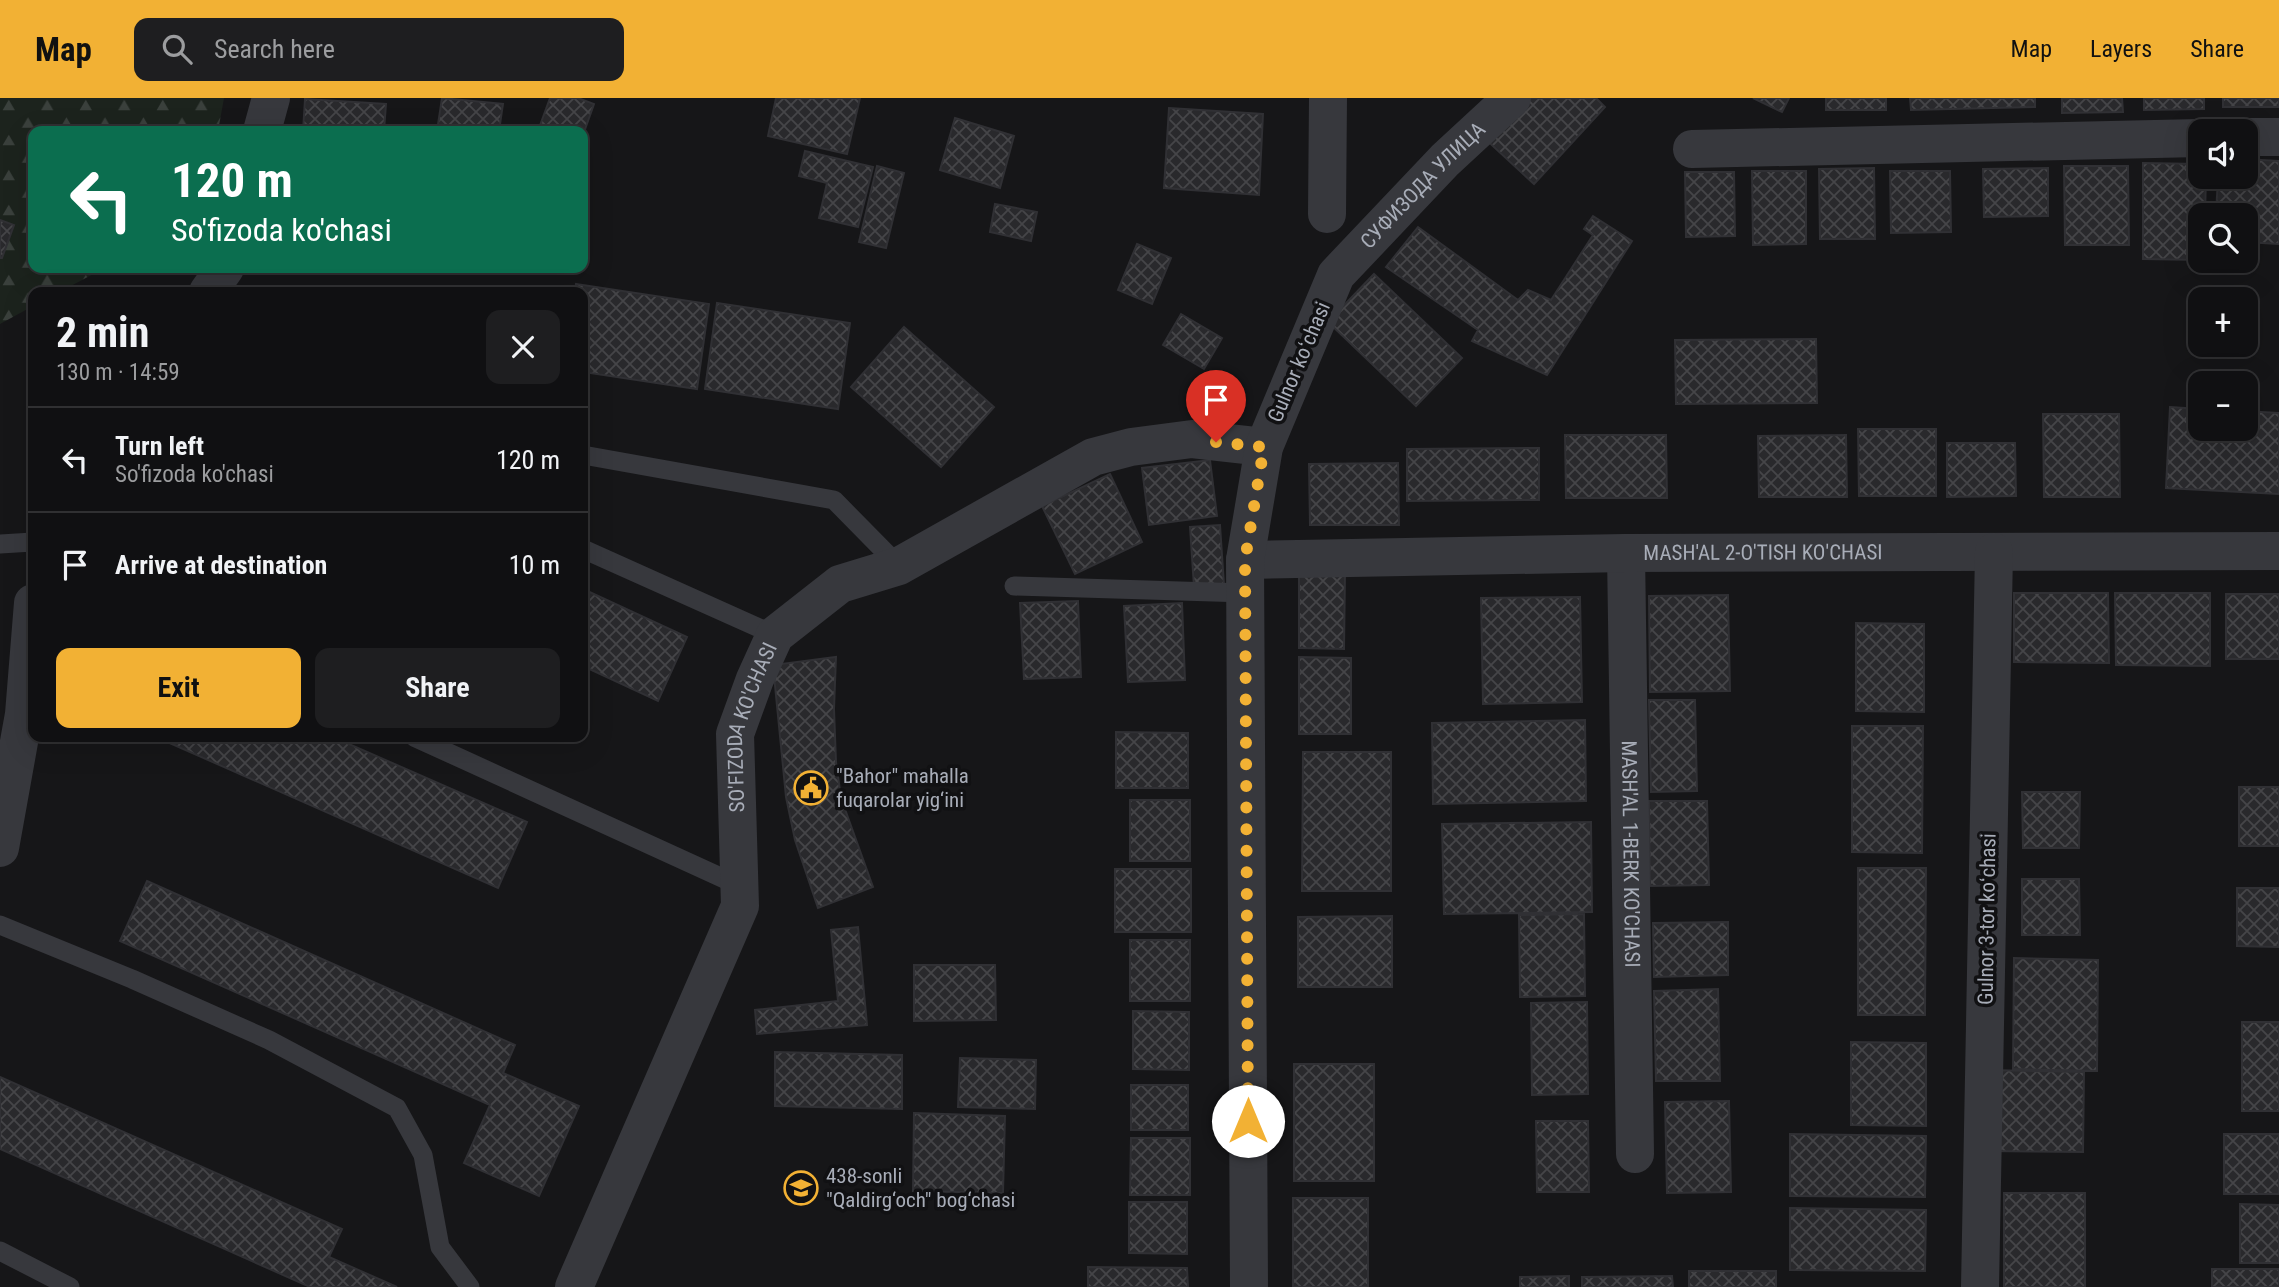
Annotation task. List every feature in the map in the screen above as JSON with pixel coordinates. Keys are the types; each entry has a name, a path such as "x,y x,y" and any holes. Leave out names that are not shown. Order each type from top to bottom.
{"street":[{"path":"263,126 271,98"},
{"path":"1326,214 1328,98"},
{"name":"СУФИЗОДА УЛИЦА","path":"1336,275 1446,160 1512,98"},
{"path":"2258,137 2279,137"},
{"path":"1692,149 2188,138"},
{"name":"Gulnor koʻchasi","path":"1249,1287 1245,577 1264,447 1336,275"},
{"name":"SO'FIZODA KO'CHASI","path":"574,1287 740,906 735,734 775,635 840,583 899,566 1093,457 1131,447 1192,439 1264,447"},
{"name":"MASH'AL 2-O'TISH KO'CHASI","path":"1245,577 1626,553 2279,551"},
{"name":"Gulnor 3-tor koʻchasi","path":"1980,1287 1994,552"},
{"name":"MASH'AL 1-BERK KO'CHASI","path":"1626,553 1635,1154"},
{"path":"0,848 12,714 28,629"}],"lane":[{"path":"588,456 834,500 899,566"},
{"path":"0,544 28,542"},
{"path":"588,551 775,635"},
{"path":"1014,586 1245,577"},
{"path":"425,742 740,886"},
{"path":"0,925 132,979 269,1040 397,1108 423,1155 440,1247 470,1287"},
{"path":"0,1251 70,1287"}],"green space":[{"path":"0,98 224,98 219,126 28,126 28,273 95,273 69,287 28,287 28,309 0,324"}],"building":[{"path":"442,98 503,104 500,126 438,126"},
{"path":"550,98 578,98 594,104 586,126 540,126"},
{"path":"776,98 860,98 847,154 768,136"},
{"path":"1517,98 1596,98 1605,107 1534,184 1482,136"},
{"path":"1753,98 1789,98 1782,112"},
{"path":"1826,98 1886,98 1886,110 1826,110"},
{"path":"1910,98 2035,98 2035,107 1911,110"},
{"path":"2062,98 2122,98 2123,112 2062,113"},
{"path":"2144,98 2204,98 2204,109 2144,110"},
{"path":"2223,98 2279,98 2279,107 2223,107"},
{"path":"305,99 386,104 384,126 303,126"},
{"path":"1169,108 1263,114 1259,195 1164,188"},
{"path":"955,118 1014,136 1000,188 940,170"},
{"path":"805,151 873,167 858,227 819,218 827,183 799,176"},
{"path":"2258,160 2279,161 2279,244 2258,243 2258,203 2217,203 2217,189 2258,189"},
{"path":"2143,163 2188,164 2188,189 2206,189 2205,203 2188,203 2188,260 2143,259"},
{"path":"877,166 904,173 886,248 859,242"},
{"path":"2064,166 2128,166 2129,245 2065,245"},
{"path":"1874,168 1875,239 1820,239 1819,169"},
{"path":"2048,168 2048,216 1984,217 1983,169"},
{"path":"1752,171 1806,171 1806,244 1753,245"},
{"path":"1890,171 1950,171 1951,232 1891,233"},
{"path":"1685,172 1734,172 1735,236 1686,237"},
{"path":"995,204 1037,212 1031,241 990,232"},
{"path":"1593,216 1632,241 1547,375 1472,341 1478,330 1386,267 1418,227 1518,300 1528,290 1551,300 1593,235 1584,229"},
{"path":"0,220 14,225 2,258 0,258"},
{"path":"1137,244 1171,258 1152,304 1118,290"},
{"path":"1374,274 1462,358 1416,406 1328,322"},
{"path":"576,284 709,304 697,389 588,373 588,287 576,287"},
{"path":"717,303 850,323 838,409 705,389"},
{"path":"1181,314 1222,338 1204,369 1163,345"},
{"path":"904,327 994,407 941,467 851,387"},
{"path":"1816,339 1817,403 1676,404 1675,340"},
{"path":"2170,407 2188,408 2188,441 2258,441 2258,412 2279,413 2279,494 2166,488"},
{"path":"2043,414 2119,414 2120,497 2044,497"},
{"path":"1858,429 1936,429 1936,496 1859,496"},
{"path":"1565,435 1666,435 1667,498 1566,498"},
{"path":"1846,435 1847,497 1759,497 1758,436"},
{"path":"1947,443 2015,443 2016,496 1947,497"},
{"path":"1539,448 1539,500 1407,501 1407,449"},
{"path":"1210,460 1217,516 1149,525 1142,468"},
{"path":"1398,463 1399,525 1310,525 1309,464"},
{"path":"1110,474 1142,542 1075,574 1042,506"},
{"path":"1220,525 1224,585 1194,587 1190,527"},
{"path":"1299,573 1345,573 1344,649 1299,648"},
{"path":"588,591 687,637 658,701 588,668"},
{"path":"2014,593 2108,593 2109,663 2014,662"},
{"path":"2115,593 2210,593 2210,666 2116,665"},
{"path":"2226,594 2279,594 2279,659 2226,659"},
{"path":"1728,595 1730,691 1650,692 1649,596"},
{"path":"1580,597 1582,702 1483,704 1481,598"},
{"path":"1078,601 1081,677 1024,679 1020,603"},
{"path":"1182,603 1185,680 1128,682 1124,606"},
{"path":"1856,623 1924,624 1924,712 1856,711"},
{"path":"836,657 834,709 836,762 841,798 873,887 818,908 795,840 786,797 773,665"},
{"path":"1299,657 1351,658 1351,734 1299,734"},
{"path":"1649,700 1695,700 1697,791 1651,792"},
{"path":"1585,720 1586,801 1433,804 1432,723"},
{"path":"1852,726 1923,726 1922,853 1852,852"},
{"path":"1116,732 1188,733 1188,788 1116,788"},
{"path":"167,742 344,742 527,822 498,888"},
{"path":"1303,752 1391,752 1391,891 1302,891"},
{"path":"2239,787 2279,787 2279,846 2239,846"},
{"path":"2022,792 2080,792 2079,848 2023,848"},
{"path":"1130,800 1190,800 1190,861 1130,861"},
{"path":"1649,801 1707,801 1709,885 1650,886"},
{"path":"1591,822 1592,912 1444,914 1442,824"},
{"path":"1858,868 1926,868 1925,1015 1858,1015"},
{"path":"1115,869 1191,869 1191,932 1115,932"},
{"path":"2022,879 2079,879 2080,935 2022,935"},
{"path":"147,881 515,1045 503,1073 579,1106 539,1196 464,1163 490,1105 120,941"},
{"path":"2237,888 2279,888 2279,947 2237,946"},
{"path":"1584,914 1585,996 1520,997 1519,915"},
{"path":"1392,916 1392,987 1298,987 1298,917"},
{"path":"1728,922 1728,975 1654,977 1653,923"},
{"path":"858,927 867,1025 757,1034 755,1010 838,1001 831,930"},
{"path":"1130,940 1190,940 1190,1001 1130,1001"},
{"path":"2014,958 2098,960 2097,1071 2013,1069"},
{"path":"914,965 995,965 996,1020 914,1021"},
{"path":"1718,989 1720,1081 1656,1081 1654,991"},
{"path":"1587,1002 1588,1094 1532,1095 1531,1003"},
{"path":"1133,1011 1189,1012 1189,1070 1133,1069"},
{"path":"2242,1022 2279,1022 2279,1111 2242,1111"},
{"path":"1851,1042 1926,1043 1926,1126 1851,1125"},
{"path":"775,1052 902,1055 902,1109 775,1106"},
{"path":"960,1058 1036,1060 1035,1109 958,1107"},
{"path":"1294,1064 1374,1064 1374,1181 1294,1181"},
{"path":"1988,1070 2084,1072 2083,1152 1986,1151"},
{"path":"0,1077 342,1229 329,1257 397,1287 310,1287 0,1149"},
{"path":"1131,1085 1188,1085 1188,1130 1131,1130"},
{"path":"1729,1101 1731,1192 1667,1193 1665,1102"},
{"path":"914,1113 1005,1116 1003,1193 913,1191"},
{"path":"1536,1121 1588,1121 1589,1192 1537,1192"},
{"path":"1790,1134 1926,1136 1925,1197 1790,1196"},
{"path":"2224,1134 2279,1134 2279,1194 2224,1194"},
{"path":"1131,1138 1190,1138 1190,1195 1130,1195"},
{"path":"2004,1193 2085,1193 2085,1287 2004,1287"},
{"path":"1293,1198 1368,1198 1368,1287 1293,1287"},
{"path":"1129,1202 1187,1202 1187,1254 1129,1253"},
{"path":"2240,1204 2279,1205 2279,1263 2240,1263"},
{"path":"1790,1208 1926,1210 1925,1271 1790,1270"},
{"path":"1088,1267 1187,1268 1188,1287 1088,1287"},
{"path":"2212,1269 2279,1269 2279,1287 2212,1287"},
{"path":"1689,1271 1776,1271 1776,1287 1689,1287"},
{"path":"1569,1276 1569,1287 1520,1287 1520,1277"},
{"path":"1672,1276 1673,1287 1582,1287 1582,1277"}],"place":[{"name":"\"Bahor\" mahalla fuqarolar yig‘ini","path":"811,788"},
{"name":"438-sonli \"Qaldirg‘och\" bog‘chasi","path":"801,1188"}],"route":[{"path":"1216,442 1264,447 1245,560 1248,1121"}]}
